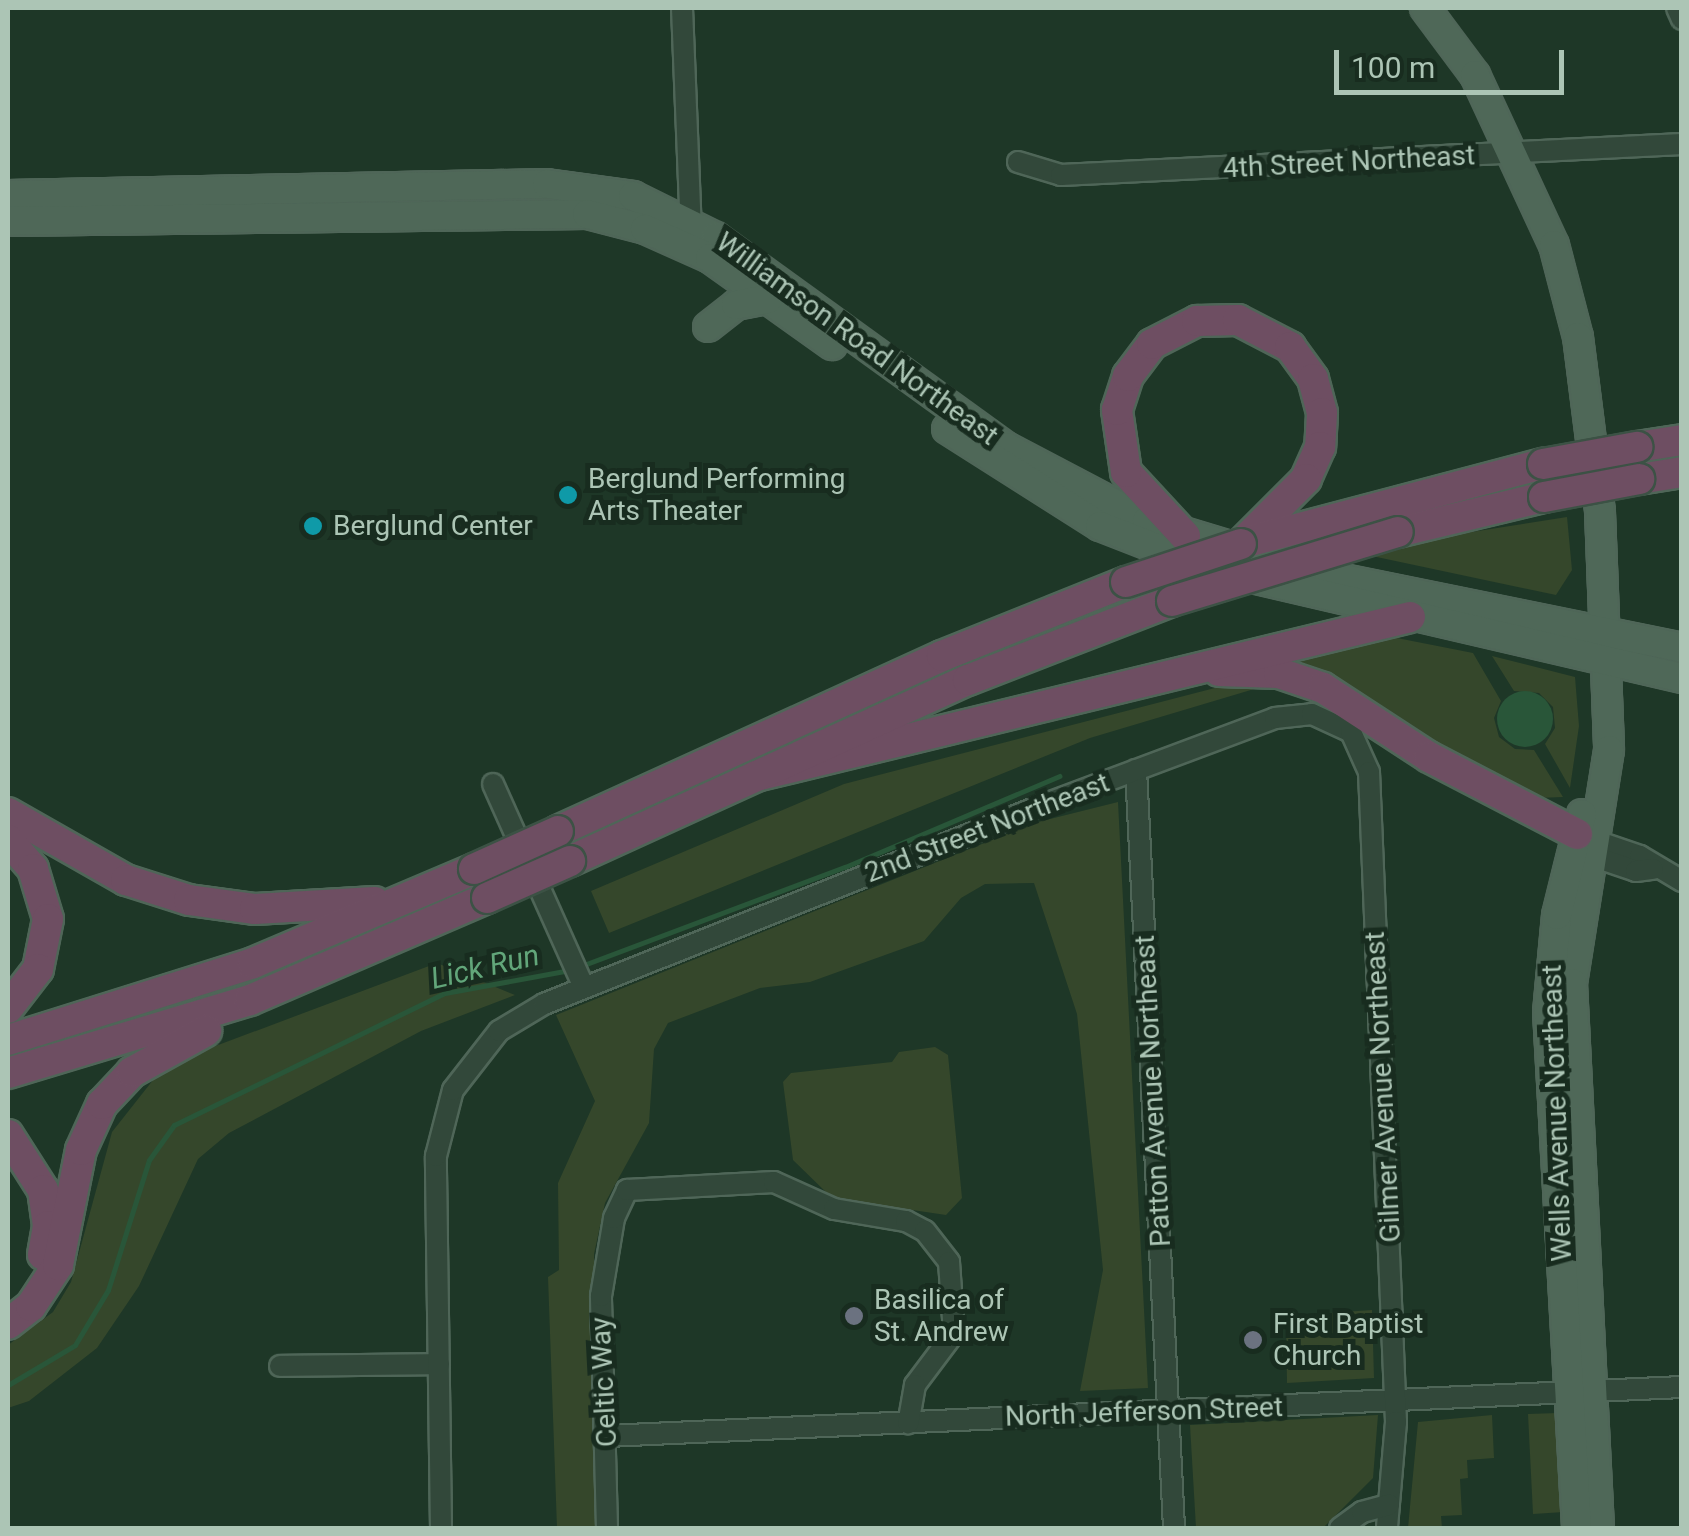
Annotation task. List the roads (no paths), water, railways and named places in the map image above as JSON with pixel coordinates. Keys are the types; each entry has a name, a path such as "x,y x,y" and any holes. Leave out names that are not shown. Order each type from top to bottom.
{"highway":[{"path":"1185,536 1134,485 1116,432 1122,391 1138,358 1184,325 1216,318 1253,324 1290,347 1313,379 1322,413 1320,447 1286,504 1241,544"},
{"path":"8,1040 254,963 474,869 942,656 1126,582 1336,516 1543,464 1682,440"},
{"path":"8,1073 250,1000 487,898 968,680 1172,601 1398,532 1544,497 1682,472"},
{"path":"756,776 1156,680 1288,641 1410,616"},
{"path":"1156,680 1239,670 1299,679 1588,843"},
{"path":"8,813 126,880 189,900 286,909 408,898"},
{"path":"8,840 33,869 48,918 38,969 8,1008"},
{"path":"8,1324 31,1306 58,1264 80,1150 102,1104 132,1072 181,1040 220,1026 250,1000"},
{"path":"8,1135 36,1173 48,1226 40,1263 8,1304"}],"main road":[{"name":"Wells Avenue Northeast","path":"1425,8 1476,75 1515,154 1569,297 1588,429 1600,659 1588,843 1554,932 1548,1012 1580,1392"},
{"name":"Williamson Road Northeast","path":"8,195 554,184 633,196 1006,447 1090,494 1185,536 1361,583 1682,648"},
{"name":"Williamson Road Northeast","path":"8,221 562,212 691,235 768,299 1000,468 1100,526 1234,576 1682,678"},
{"path":"708,327 736,305 768,299"},
{"path":"1576,1528 1580,1392"},
{"path":"1580,1392 1599,1528"}],"street":[{"path":"682,8 691,235"},
{"path":"1677,8 1682,19"},
{"name":"4th Street Northeast","path":"1018,162 1061,175 1682,144"},
{"name":"2nd Street Northeast","path":"442,1528 436,1156 445,1108 468,1064 499,1030 575,968 1275,718 1312,714 1350,732 1368,772"},
{"name":"Patton Avenue Northeast","path":"1136,770 1174,1528"},
{"name":"Gilmer Avenue Northeast","path":"1368,772 1395,1402 1387,1528"},
{"path":"493,784 575,968"},
{"path":"1588,843 1636,871 1653,869 1682,881"},
{"name":"Celtic Way","path":"607,1528 607,1436 600,1324 610,1237 627,1190 774,1182 834,1209 906,1221 925,1231 950,1262 954,1334 915,1385 908,1422"},
{"path":"280,1366 439,1364"},
{"name":"North Jefferson Street","path":"607,1436 1682,1387"},
{"path":"1340,1528 1362,1512 1389,1505"}],"waterway":[{"name":"Lick Run","path":"581,966 845,867 1059,776"},
{"path":"8,1385 75,1345 108,1290 149,1160 174,1125 445,993 570,970"}],"place":[{"name":"Berglund Performing Arts Theater","path":"568,495"},
{"name":"Berglund Center","path":"313,526"},
{"name":"Basilica of St. Andrew","path":"854,1316"},
{"name":"First Baptist Church","path":"1253,1340"}]}
